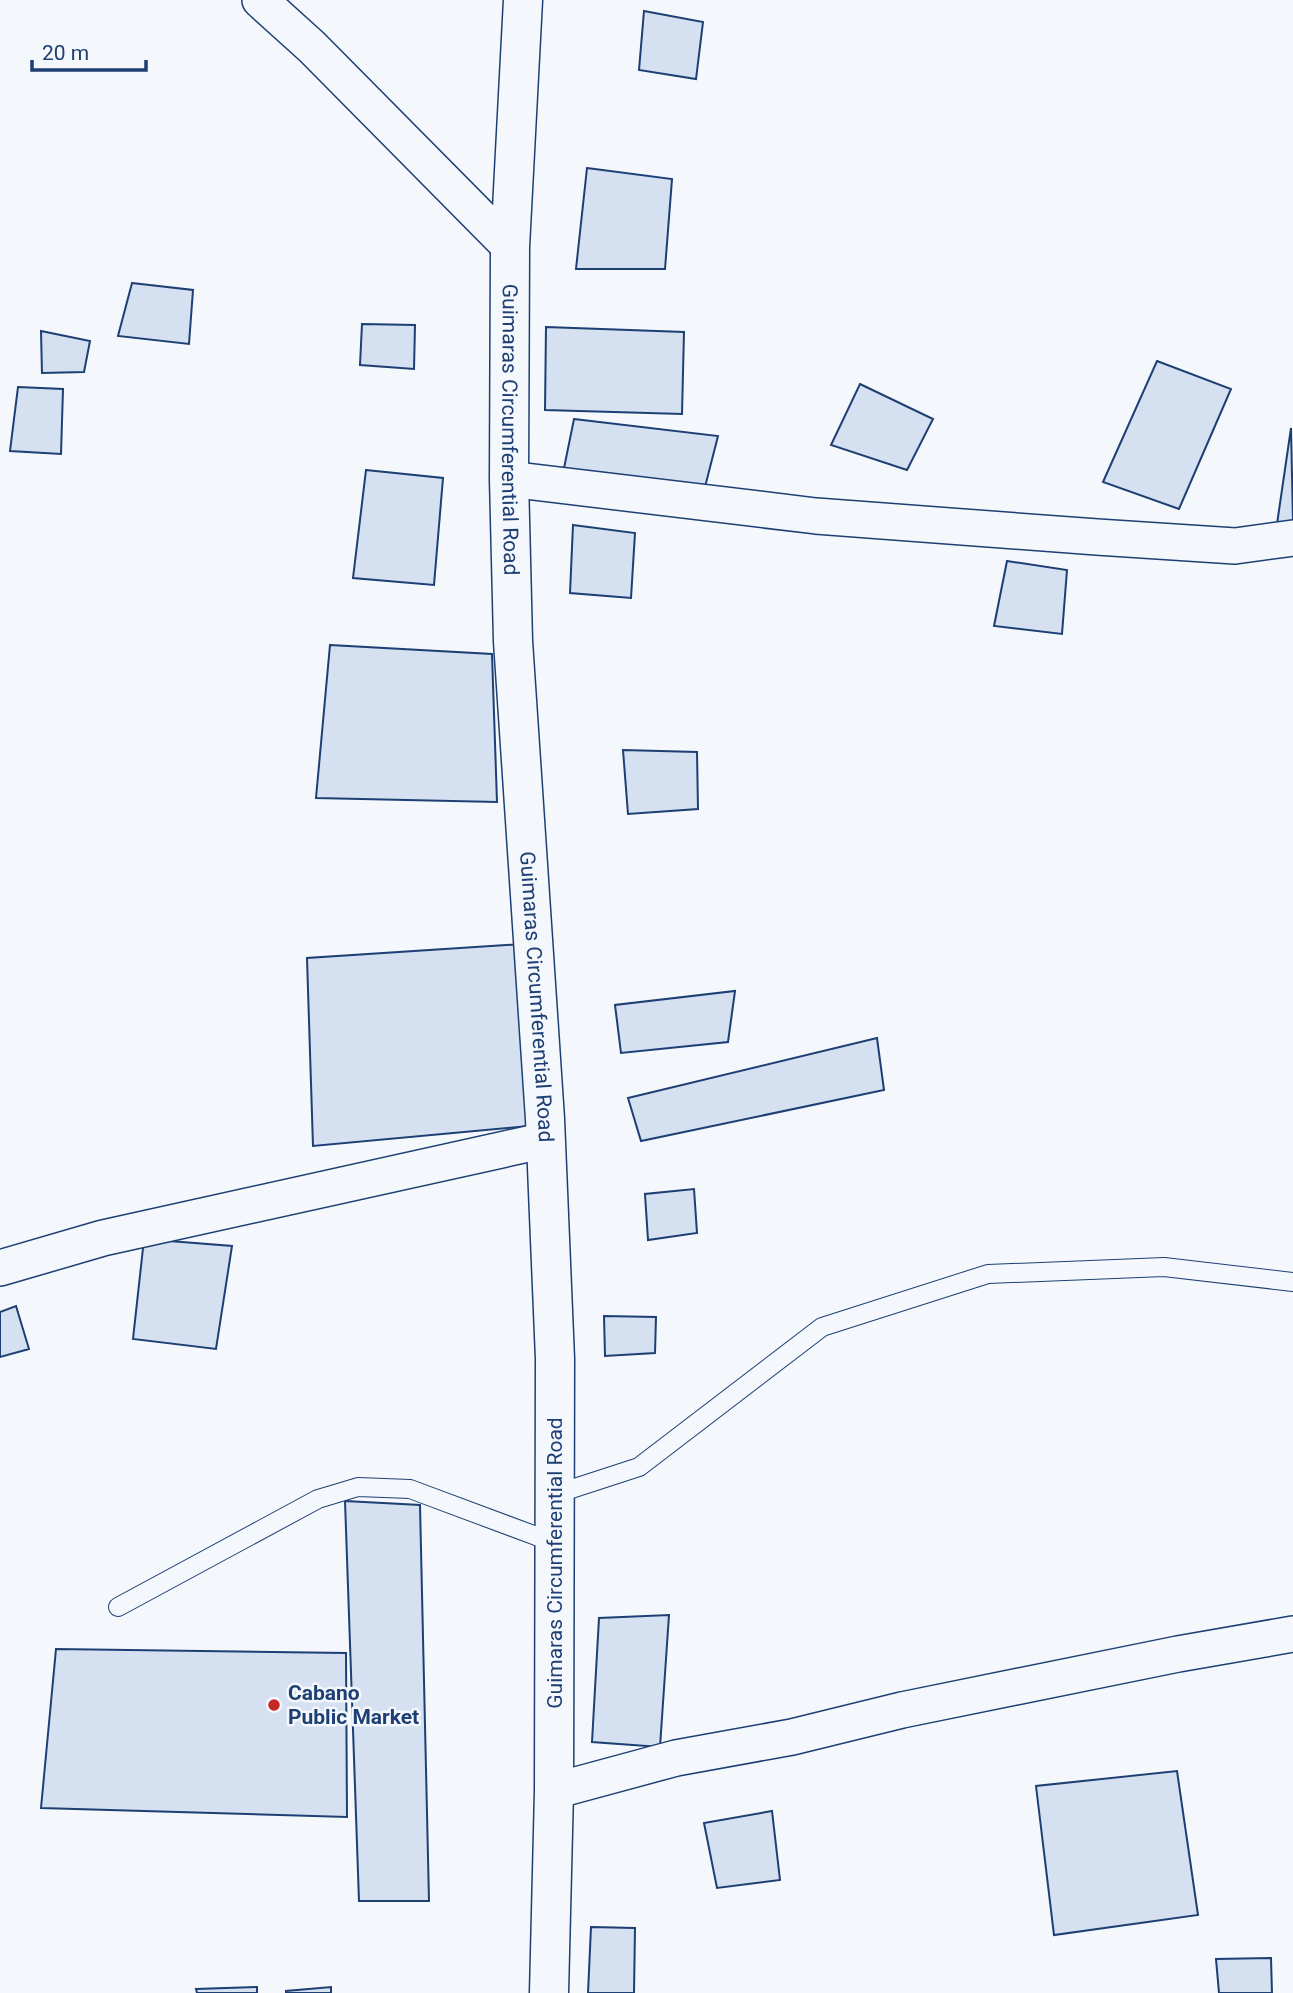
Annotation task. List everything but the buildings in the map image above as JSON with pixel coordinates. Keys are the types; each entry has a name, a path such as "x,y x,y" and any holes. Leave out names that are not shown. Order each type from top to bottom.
{"main road":[{"name":"Guimaras Circumferential Road","path":"523,0 510,247 509,479 513,640 546,1140 555,1359 554,1791 549,1993"}],"street":[{"path":"260,0 312,47 510,247"},
{"path":"509,479 816,516 1235,546 1293,538"},
{"path":"0,1268 103,1238 546,1140"},
{"path":"554,1791 676,1759 792,1737 902,1710 1178,1654 1293,1634"}],"lane":[{"path":"556,1493 639,1467 822,1327 988,1274 1164,1267 1293,1282"},
{"path":"118,1607 318,1499 358,1487 410,1489 555,1543"}],"place":[{"name":"Cabano Public Market","path":"274,1705"}]}
